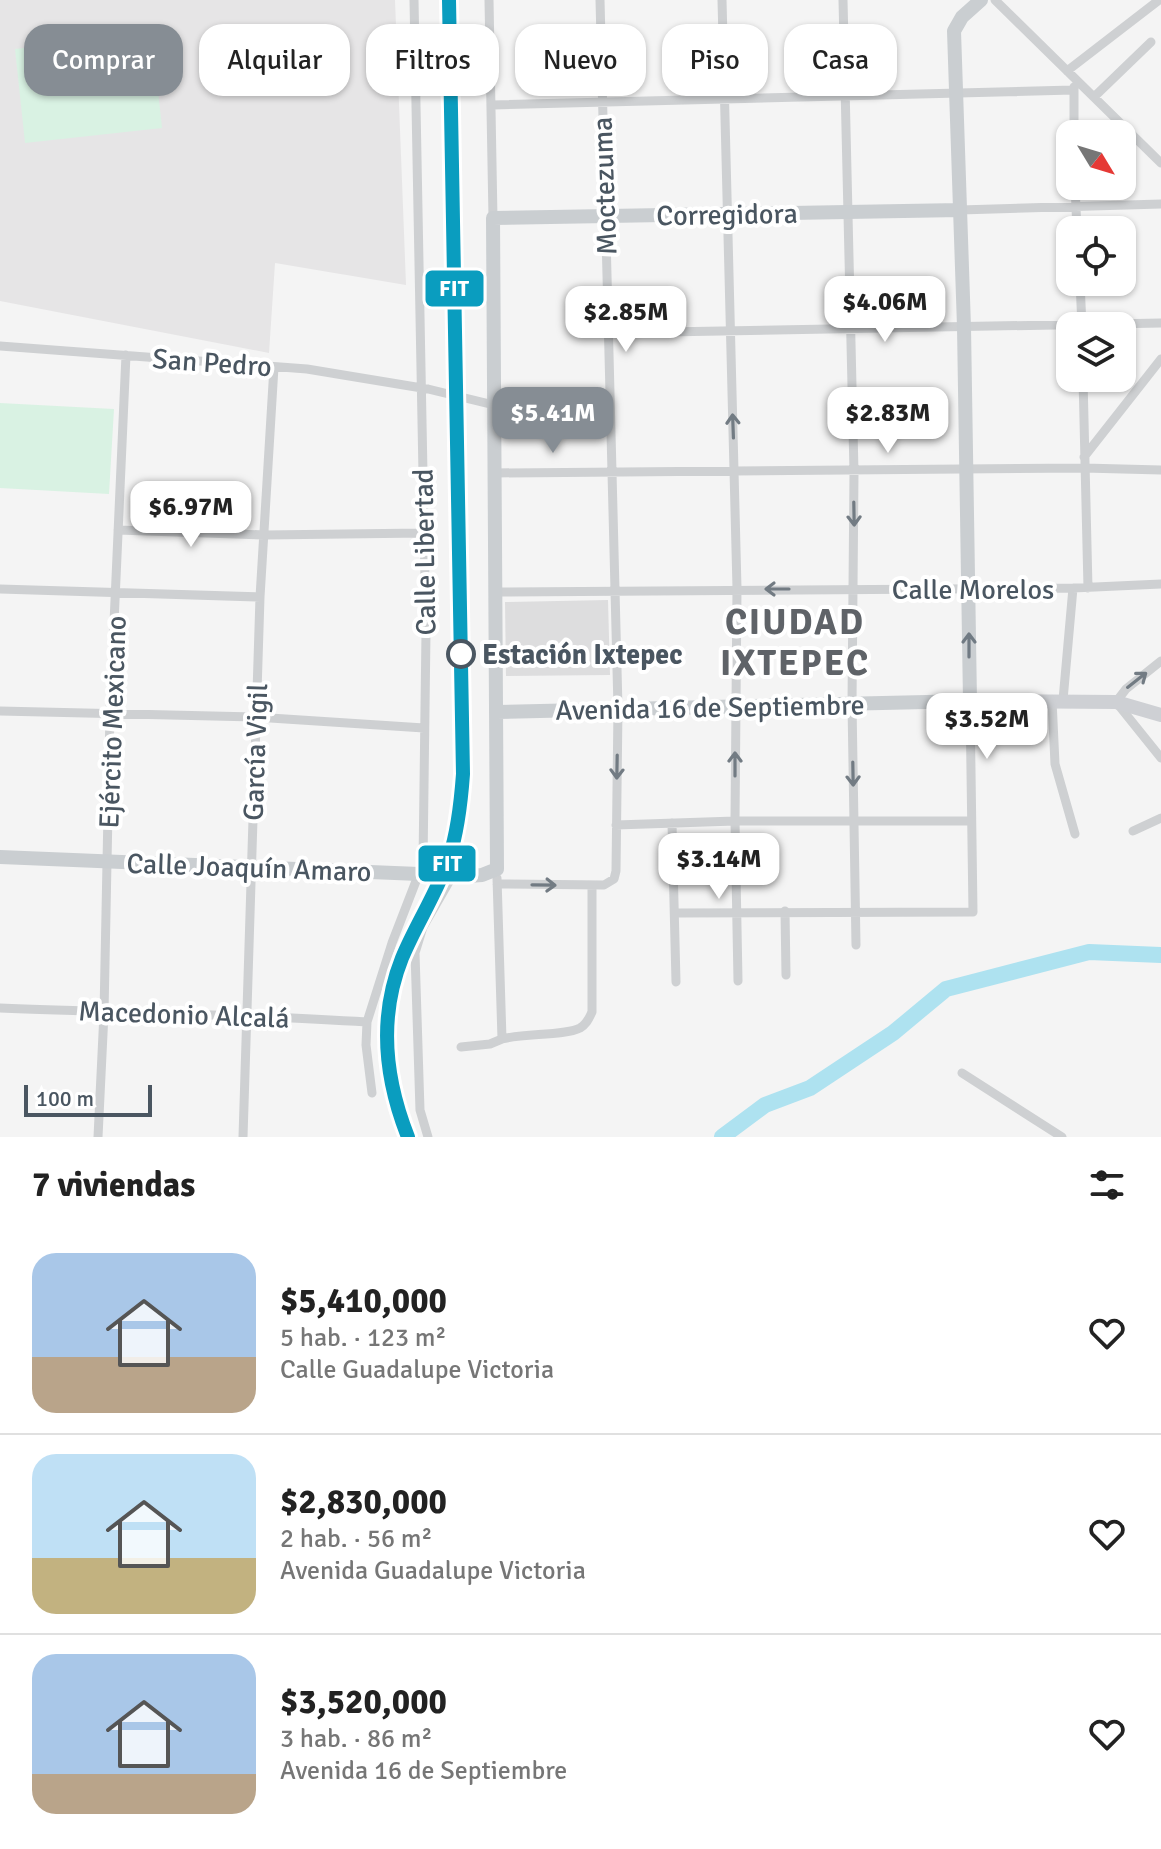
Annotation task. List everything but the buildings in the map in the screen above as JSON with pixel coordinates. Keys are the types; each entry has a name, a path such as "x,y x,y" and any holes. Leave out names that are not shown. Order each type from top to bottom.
{"main road":[{"path":"970,701 964,327 954,31 962,17 981,0"},
{"name":"Corregidora","path":"493,218 960,210"},
{"path":"493,218 497,877"},
{"name":"Avenida 16 de Septiembre","path":"497,712 970,701"},
{"name":"Calle Joaquín Amaro","path":"0,857 497,877"}],"street":[{"name":"Calle Libertad","path":"372,1093 366,1045 367,1022 392,943 421,873 426,632 414,0"},
{"path":"489,0 493,218"},
{"name":"Moctezuma","path":"592,885 609,883 616,871 618,708 600,0"},
{"path":"722,0 737,588 735,911 738,981"},
{"path":"843,0 844,24"},
{"path":"995,0 1067,71 1075,85 1094,97 1161,163"},
{"path":"1067,71 1159,0"},
{"path":"1094,97 1151,42"},
{"path":"897,92 1075,85"},
{"path":"1074,120 1075,85"},
{"path":"493,105 726,101 802,96"},
{"path":"847,96 854,472 852,704 856,945"},
{"path":"1076,200 1076,216"},
{"path":"960,210 1161,204"},
{"path":"1136,324 1161,323"},
{"path":"609,333 1056,325"},
{"name":"San Pedro","path":"0,346 307,369 428,389 494,405"},
{"name":"Ejército Mexicano","path":"98,1137 104,1013 110,712 126,355"},
{"path":"1084,462 1161,359"},
{"name":"García Vigil","path":"243,1137 255,717 274,367"},
{"path":"1083,392 1088,588"},
{"path":"495,473 966,471 1084,462 1161,470"},
{"path":"118,530 265,535 423,533"},
{"name":"Calle Morelos","path":"497,592 1088,588 1161,584"},
{"path":"1073,588 1058,700 1055,764 1075,834"},
{"path":"0,589 260,597"},
{"path":"1161,661 1126,689 1116,702 1161,758"},
{"path":"676,913 973,912 970,701"},
{"name":"Avenida 16 de Septiembre","path":"970,701 1116,702 1161,715"},
{"path":"0,711 255,717 424,728"},
{"path":"1133,831 1161,818"},
{"path":"616,825 735,821 970,821"},
{"path":"672,823 676,982"},
{"path":"428,1137 420,1110 418,1087 415,953 423,927 453,875"},
{"path":"497,877 502,1039"},
{"name":"Calle Joaquín Amaro","path":"497,877 592,885"},
{"path":"461,1047 490,1044 519,1034 578,1029 586,1023 592,1012 592,885"},
{"path":"785,911 786,975"},
{"name":"Macedonio Alcalá","path":"0,1008 104,1013 246,1014 367,1022"},
{"path":"962,1073 1062,1137"}],"shaded area":[{"path":"0,0 395,0 396,24 366,24 366,96 399,96 406,285 275,263 269,353 0,301"}],"green space":[{"path":"24,48 24,96 159,96 162,128 25,143 15,49"},
{"path":"0,403 114,409 109,494 0,488"}],"waterway":[{"path":"722,1137 765,1105 810,1088 893,1033 946,989 1089,952 1161,955"}],"transit line":[{"name":"FIT","path":"408,1137 390,1071 387,1048 390,1003 402,958 449,858 459,816 463,774 449,0"}],"place":[{"name":"Estación Ixtepec","path":"461,654"}],"district":[{"name":"CIUDAD IXTEPEC","path":"795,642"}]}
